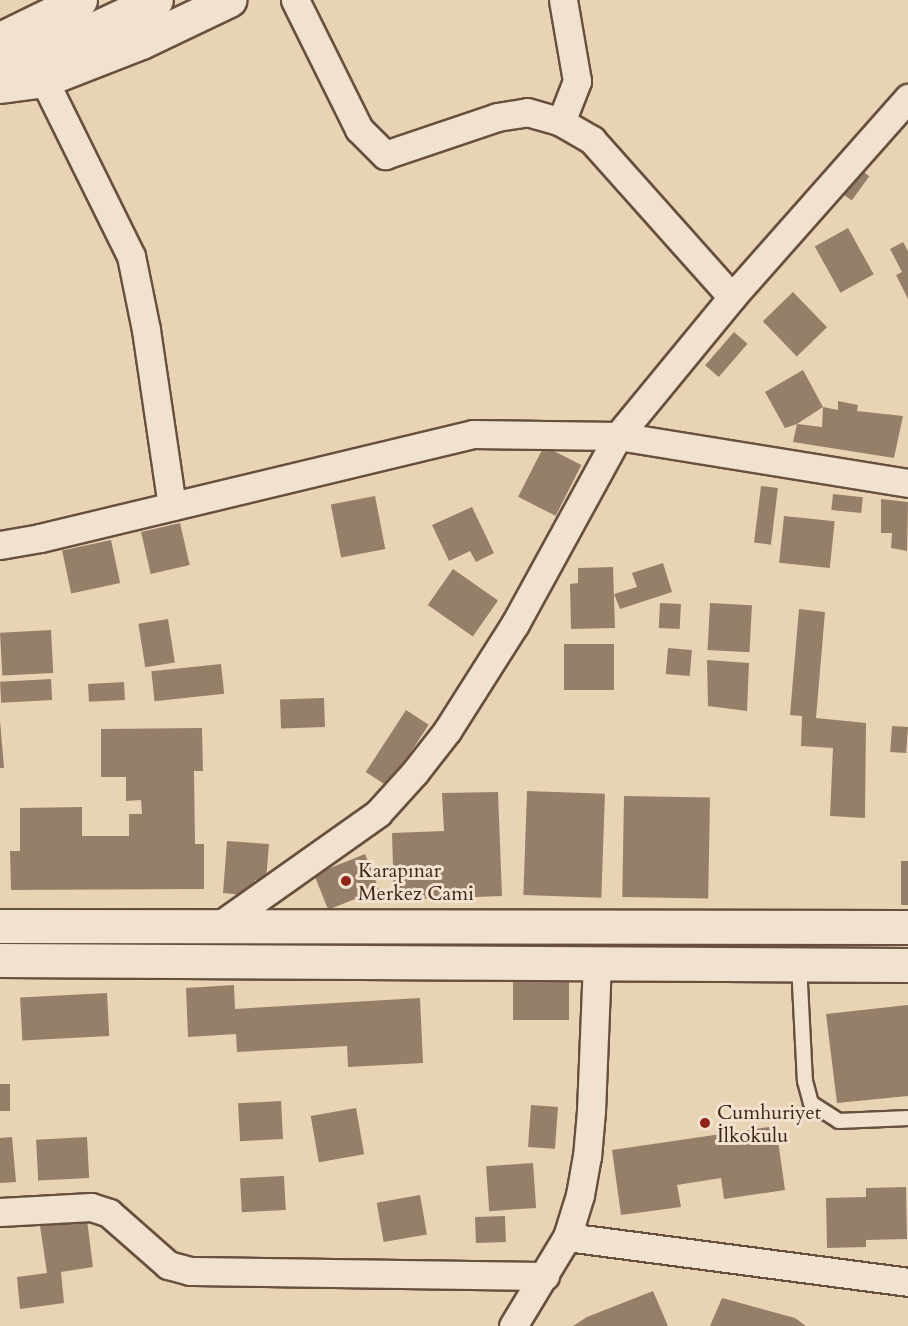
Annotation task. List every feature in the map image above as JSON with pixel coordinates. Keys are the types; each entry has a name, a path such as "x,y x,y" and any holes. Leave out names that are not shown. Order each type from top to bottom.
{"main road":[{"path":"0,39 80,0"},
{"path":"0,73 156,0"},
{"path":"0,86 44,80 141,42 229,0"},
{"path":"0,926 908,927"},
{"path":"0,960 908,965"}],"street":[{"path":"295,0 358,129 385,155 497,117 527,112 561,122 592,140 732,297"},
{"path":"561,122 577,81 563,0"},
{"path":"44,80 131,256 146,330 172,506"},
{"path":"220,925 378,813 415,772 447,731 515,624 618,436 732,297 908,98"},
{"path":"0,545 473,434 618,436 908,483"},
{"path":"513,1326 567,1236 587,1157 597,964"},
{"path":"0,1212 92,1207 109,1213 168,1265 190,1271 545,1276"},
{"path":"567,1236 908,1282"}],"lane":[{"path":"799,964 806,1081 811,1103 839,1121 908,1118"}],"building":[{"path":"858,168 869,176 852,200 840,192"},
{"path":"848,228 874,274 840,293 815,246"},
{"path":"903,242 908,251 908,299 896,275 902,272 890,249"},
{"path":"793,292 827,327 797,356 763,321"},
{"path":"734,332 748,344 719,377 705,365"},
{"path":"803,370 823,407 797,424 785,428 765,392"},
{"path":"838,401 858,405 857,411 903,416 894,458 793,442 797,424 822,427 823,407 838,410"},
{"path":"544,446 581,465 556,516 518,497"},
{"path":"761,486 778,488 771,545 754,543"},
{"path":"833,494 863,497 861,513 831,510"},
{"path":"375,496 385,549 341,558 331,505"},
{"path":"881,499 908,502 907,551 891,548 892,533 881,533"},
{"path":"472,507 494,553 476,562 470,551 449,561 432,525"},
{"path":"784,516 835,521 830,568 779,563"},
{"path":"180,523 190,565 151,574 141,532"},
{"path":"111,540 120,583 71,593 62,550"},
{"path":"663,563 672,592 620,609 614,594 637,587 632,573"},
{"path":"613,567 615,628 571,629 570,584 578,583 578,568"},
{"path":"453,569 498,601 473,637 428,605"},
{"path":"660,603 681,604 680,629 659,628"},
{"path":"710,603 752,605 749,652 708,650"},
{"path":"799,609 825,612 816,718 866,723 865,818 830,816 833,748 801,746 802,716 790,715"},
{"path":"168,619 175,662 145,667 138,624"},
{"path":"51,630 53,673 2,676 0,633"},
{"path":"564,644 614,644 614,690 564,690"},
{"path":"668,648 692,650 690,676 666,674"},
{"path":"707,660 749,663 747,711 708,706"},
{"path":"221,664 224,694 155,701 151,671"},
{"path":"51,679 52,700 1,703 0,682"},
{"path":"124,682 125,700 89,702 88,684"},
{"path":"324,698 325,727 281,729 280,700"},
{"path":"406,710 429,725 388,787 366,772"},
{"path":"0,720 4,768 0,768"},
{"path":"892,726 908,727 906,753 890,752"},
{"path":"202,728 203,771 194,771 195,844 204,844 204,889 11,890 10,851 20,851 20,808 82,807 82,836 129,836 129,814 142,814 141,800 126,801 126,777 101,777 101,729"},
{"path":"527,791 605,794 601,898 523,895"},
{"path":"498,792 502,896 394,900 392,833 444,831 442,793"},
{"path":"624,796 710,798 708,898 622,897"},
{"path":"227,841 269,844 266,880 255,880 253,896 223,893"},
{"name":"Karapınar Merkez Cami","path":"365,854 379,889 328,910 314,875"},
{"path":"901,861 908,861 908,905 901,905"},
{"path":"513,978 569,978 569,1020 513,1020"},
{"path":"234,985 235,1009 420,998 423,1063 348,1067 347,1046 237,1052 236,1034 188,1037 186,988"},
{"path":"107,993 109,1036 22,1040 20,998"},
{"path":"908,1005 908,1096 837,1103 826,1014"},
{"path":"0,1084 10,1084 10,1111 0,1111"},
{"path":"281,1101 283,1139 240,1141 238,1103"},
{"path":"531,1105 558,1107 555,1149 528,1147"},
{"path":"356,1108 364,1154 319,1162 311,1116"},
{"path":"776,1126 785,1190 724,1199 721,1178 677,1185 681,1207 621,1215 612,1150"},
{"path":"12,1137 16,1182 0,1183 0,1138"},
{"path":"87,1137 89,1178 38,1181 36,1140"},
{"path":"533,1163 536,1208 489,1211 486,1166"},
{"path":"284,1176 286,1210 242,1212 240,1178"},
{"path":"906,1187 907,1239 866,1240 866,1247 827,1248 826,1198 866,1197 866,1188"},
{"path":"420,1195 427,1234 384,1242 377,1203"},
{"path":"505,1216 506,1242 476,1243 475,1217"},
{"path":"87,1220 93,1267 61,1272 64,1303 20,1309 17,1277 47,1273 40,1226"},
{"path":"653,1291 668,1326 573,1326 587,1317"},
{"path":"722,1298 795,1318 806,1326 710,1326"}],"place":[{"name":"Karapınar Merkez Cami","path":"346,881"},
{"name":"Cumhuriyet İlkokulu","path":"705,1123"}]}
